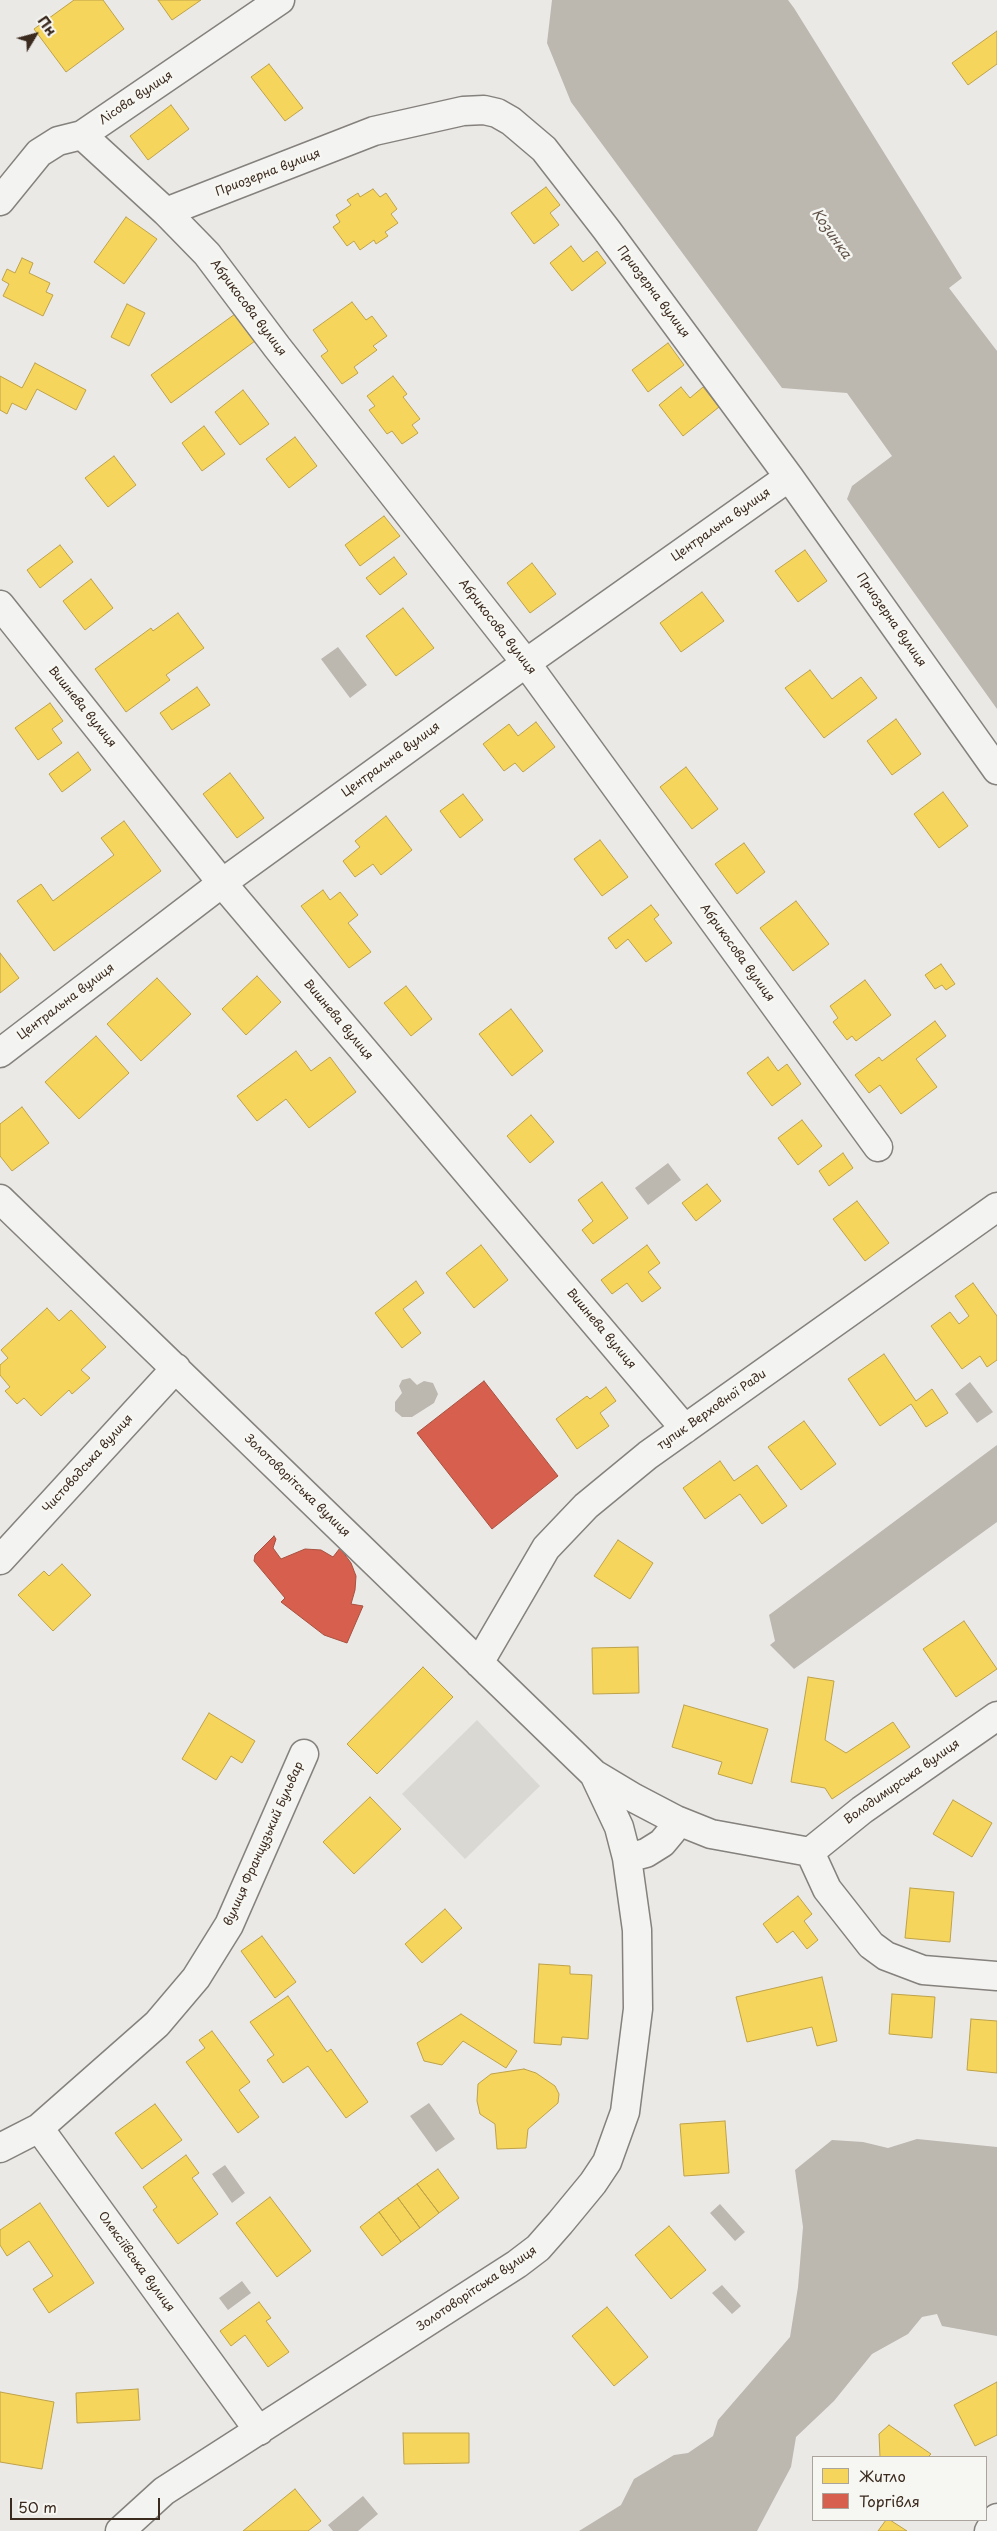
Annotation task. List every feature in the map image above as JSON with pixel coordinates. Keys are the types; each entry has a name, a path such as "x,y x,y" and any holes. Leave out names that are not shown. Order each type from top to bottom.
{"street":[{"name":"Лісова вулиця","path":"0,201 39,154 58,141 82,135 280,0"},
{"name":"Приозерна вулиця","path":"166,212 374,131 463,111 484,110 497,113 532,137 544,149 789,477 997,770"},
{"name":"Абрикосова вулиця","path":"82,135 166,212 207,254 277,347 526,663 878,1147"},
{"name":"Центральна вулиця","path":"0,1053 222,883 526,663 789,477"},
{"name":"Вишнева вулиця","path":"0,605 222,883 685,1429"},
{"name":"Золотоворітська вулиця","path":"0,1199 594,1774 676,1820 720,1836 810,1852"},
{"name":"тупик Верховної Ради","path":"479,1663 546,1548 586,1506 648,1455 997,1207"},
{"name":"Чистоводська вулиця","path":"0,1560 176,1368"},
{"name":"Володимирська вулиця","path":"810,1852 862,1810 997,1716"},
{"name":"вулиця Французький Бульвар","path":"39,2128 157,2024 196,1978 229,1925 304,1754"},
{"name":"Золотоворітська вулиця","path":"120,2531 164,2491 517,2264 538,2248 593,2184 607,2162 625,2112 630,2087 639,1975 637,1930 627,1858 612,1808 594,1774"},
{"path":"627,1858 646,1853 662,1843 672,1831 676,1820"},
{"path":"810,1852 827,1889 871,1945 886,1956 923,1970 997,1976"},
{"path":"0,2148 39,2128"},
{"name":"Олексіївська вулиця","path":"39,2128 259,2431"},
{"path":"989,2531 997,2518"}],"shaded area":[{"path":"477,1720 540,1786 465,1859 402,1794"}],"water":[{"name":"Козинка","path":"552,0 788,0 794,8 962,278 949,288 997,351 997,709 847,499 852,486 892,456 847,393 782,388 571,102 547,43"},
{"path":"338,647 367,685 350,698 321,659"},
{"path":"668,1163 681,1180 648,1205 635,1188"},
{"path":"410,1378 417,1385 424,1381 433,1383 438,1394 434,1403 412,1417 402,1417 395,1411 395,1402 402,1393 399,1386 402,1380"},
{"path":"970,1382 993,1412 977,1423 955,1394"},
{"path":"997,1445 997,1522 794,1669 770,1645 775,1641 769,1615"},
{"path":"429,2103 455,2139 436,2152 410,2116"},
{"path":"917,2139 997,2147 997,2336 942,2326 937,2314 922,2317 908,2334 872,2354 834,2401 796,2437 791,2467 757,2531 579,2531 621,2505 634,2479 674,2455 688,2453 713,2436 718,2420 790,2337 798,2287 803,2227 795,2170 832,2140 863,2142 888,2148"},
{"path":"225,2165 245,2193 232,2203 212,2174"},
{"path":"720,2204 745,2232 735,2241 710,2213"},
{"path":"242,2281 251,2293 228,2310 219,2298"},
{"path":"722,2285 741,2306 732,2314 712,2293"},
{"path":"363,2496 378,2514 358,2531 333,2531 328,2525"}],"building: Житло":[{"path":"74,0 103,0 124,29 66,72 34,29"},
{"path":"158,0 201,0 172,20"},
{"path":"997,31 997,64 968,85 952,63"},
{"path":"269,64 303,108 285,121 251,77"},
{"path":"171,105 189,129 148,160 130,136"},
{"path":"546,187 560,205 550,213 559,225 534,244 511,213"},
{"path":"373,189 380,197 386,193 397,209 391,214 398,223 385,232 388,236 376,244 374,240 360,250 354,241 347,246 333,227 340,222 336,215 351,205 347,200 358,193 360,197"},
{"path":"126,217 157,239 124,284 94,262"},
{"path":"571,246 583,262 597,251 606,263 572,291 550,263"},
{"path":"22,258 33,263 29,273 50,283 46,292 53,295 43,316 3,296 9,284 2,280 7,269 15,273"},
{"path":"352,302 366,320 372,316 387,336 373,346 377,350 354,367 358,373 342,384 321,356 328,351 313,330"},
{"path":"127,304 145,313 129,346 111,337"},
{"path":"235,314 255,341 171,403 151,375"},
{"path":"668,343 684,365 648,392 632,370"},
{"path":"35,363 86,390 76,410 37,389 26,410 12,403 7,414 0,410 0,376 22,388"},
{"path":"393,376 407,394 403,397 420,419 412,425 418,433 402,444 392,431 387,434 369,410 375,406 367,396"},
{"path":"681,387 690,398 703,387 719,407 683,436 659,405"},
{"path":"243,390 269,424 240,445 215,412"},
{"path":"204,426 225,454 202,471 182,443"},
{"path":"295,437 317,466 289,488 266,459"},
{"path":"114,456 136,485 108,507 85,478"},
{"path":"384,516 400,536 360,566 345,545"},
{"path":"60,545 73,562 40,588 27,570"},
{"path":"805,550 827,581 798,602 775,571"},
{"path":"394,557 407,574 380,595 366,578"},
{"path":"532,563 556,594 530,613 507,583"},
{"path":"91,579 113,608 85,630 63,601"},
{"path":"702,592 724,621 681,652 660,623"},
{"path":"403,608 434,648 396,676 366,636"},
{"path":"178,613 204,648 166,675 170,680 126,712 95,669 151,628 153,631"},
{"path":"810,670 832,699 861,677 877,698 824,738 785,688"},
{"path":"197,687 210,705 172,730 160,713"},
{"path":"50,703 63,721 52,729 62,743 38,760 15,728"},
{"path":"896,719 921,754 892,775 867,741"},
{"path":"536,722 555,747 523,772 515,763 504,771 483,744 509,724 518,736"},
{"path":"78,752 91,770 62,792 49,774"},
{"path":"686,767 718,809 692,829 660,787"},
{"path":"230,773 264,818 237,838 203,794"},
{"path":"943,792 968,826 939,848 914,814"},
{"path":"463,794 483,820 460,838 440,811"},
{"path":"386,816 412,850 381,875 373,864 355,877 343,861 360,847 355,841"},
{"path":"124,821 161,871 54,951 17,901 41,884 53,901 114,855 101,838"},
{"path":"600,840 628,877 602,896 574,859"},
{"path":"744,843 765,872 737,894 715,864"},
{"path":"323,890 330,900 340,892 358,915 348,923 371,952 349,968 301,906"},
{"path":"796,901 829,944 793,971 760,928"},
{"path":"651,905 659,915 654,919 672,943 646,962 628,939 616,949 608,938"},
{"path":"0,953 19,978 0,993"},
{"path":"941,964 955,984 946,990 942,985 935,989 925,975"},
{"path":"257,976 281,1002 246,1035 222,1009"},
{"path":"157,978 191,1014 141,1061 107,1024"},
{"path":"865,980 891,1015 856,1041 852,1036 847,1040 833,1022 838,1018 830,1006"},
{"path":"406,986 432,1019 411,1036 384,1003"},
{"path":"511,1009 543,1051 512,1076 479,1034"},
{"path":"935,1021 946,1036 916,1059 937,1087 901,1114 880,1085 869,1093 855,1075 879,1057 882,1061"},
{"path":"96,1036 129,1073 79,1119 45,1082"},
{"path":"296,1051 311,1071 330,1057 356,1092 309,1128 286,1099 257,1121 237,1096"},
{"path":"768,1057 778,1071 787,1064 801,1084 772,1106 747,1073"},
{"path":"22,1107 49,1143 12,1171 0,1156 0,1124"},
{"path":"531,1115 554,1142 530,1163 507,1136"},
{"path":"802,1120 822,1146 798,1165 778,1138"},
{"path":"843,1153 853,1168 829,1186 819,1171"},
{"path":"602,1182 628,1218 593,1244 582,1230 593,1221 578,1200"},
{"path":"707,1184 721,1201 696,1221 682,1203"},
{"path":"857,1201 889,1243 865,1261 833,1219"},
{"path":"481,1245 508,1280 474,1308 446,1273"},
{"path":"647,1245 660,1263 648,1272 661,1288 642,1302 627,1283 612,1294 601,1280"},
{"path":"416,1281 424,1293 403,1309 421,1333 402,1348 375,1313"},
{"path":"973,1283 997,1316 997,1360 987,1367 980,1356 962,1369 931,1326 950,1312 959,1324 969,1316 955,1296"},
{"path":"47,1308 59,1321 71,1310 106,1347 81,1370 90,1378 72,1394 69,1390 41,1416 24,1398 17,1404 5,1391 10,1387 0,1375 0,1365 8,1358 1,1350"},
{"path":"884,1354 916,1401 932,1389 948,1413 926,1427 911,1404 880,1426 848,1379"},
{"path":"606,1387 616,1401 600,1413 609,1426 577,1449 556,1419 587,1396 590,1399"},
{"path":"804,1421 836,1464 801,1490 768,1447"},
{"path":"720,1461 734,1481 757,1465 787,1506 762,1524 740,1494 705,1519 683,1488"},
{"path":"618,1540 653,1563 630,1599 594,1576"},
{"path":"62,1564 91,1595 53,1631 18,1595 44,1571 49,1576"},
{"path":"964,1621 997,1669 956,1697 923,1649"},
{"path":"638,1647 639,1693 593,1694 592,1648"},
{"path":"423,1667 453,1697 377,1774 347,1744"},
{"path":"808,1677 834,1681 825,1740 846,1753 893,1722 910,1747 832,1799 825,1788 791,1782"},
{"path":"684,1705 768,1729 752,1784 718,1774 722,1762 672,1747"},
{"path":"209,1713 255,1741 242,1763 231,1756 216,1780 182,1759"},
{"path":"370,1797 401,1829 354,1874 323,1842"},
{"path":"953,1800 992,1823 972,1857 933,1834"},
{"path":"910,1888 954,1892 950,1942 905,1938"},
{"path":"798,1896 812,1914 804,1921 818,1940 807,1949 793,1931 777,1943 763,1924"},
{"path":"445,1909 462,1928 422,1963 405,1944"},
{"path":"262,1936 296,1982 275,1998 241,1951"},
{"path":"539,1964 570,1966 570,1974 592,1975 588,2039 562,2037 561,2045 534,2043"},
{"path":"822,1977 837,2041 817,2046 812,2027 747,2042 736,1997"},
{"path":"892,1994 935,1997 932,2038 889,2034"},
{"path":"288,1996 327,2052 331,2049 368,2102 346,2118 308,2066 283,2083 267,2060 274,2055 250,2022"},
{"path":"461,2014 517,2051 506,2068 463,2041 442,2065 424,2061 417,2043"},
{"path":"971,2019 997,2021 997,2073 967,2070"},
{"path":"212,2031 250,2082 239,2090 259,2117 238,2133 186,2062 205,2048 199,2040"},
{"path":"524,2069 536,2073 555,2086 559,2094 558,2103 528,2129 526,2148 497,2149 495,2124 480,2114 477,2101 478,2084 491,2074"},
{"path":"155,2104 182,2140 142,2169 115,2133"},
{"path":"725,2121 729,2173 684,2176 680,2124"},
{"path":"186,2155 199,2173 192,2178 218,2214 178,2244 153,2210 157,2207 143,2187"},
{"path":"438,2169 459,2198 439,2213 417,2184"},
{"path":"417,2184 439,2213 420,2228 398,2198"},
{"path":"270,2197 311,2251 277,2277 236,2223"},
{"path":"398,2198 420,2228 401,2242 379,2212"},
{"path":"40,2203 94,2283 49,2313 33,2289 53,2276 29,2241 7,2256 0,2245 0,2230"},
{"path":"379,2212 401,2242 382,2256 360,2227"},
{"path":"669,2226 706,2270 671,2299 635,2255"},
{"path":"259,2302 271,2318 266,2321 289,2352 268,2367 245,2335 231,2346 220,2331"},
{"path":"607,2307 648,2357 614,2386 572,2336"},
{"path":"997,2382 997,2435 975,2446 954,2405"},
{"path":"138,2389 140,2420 77,2423 76,2393"},
{"path":"0,2392 54,2402 42,2469 0,2462"},
{"path":"889,2425 931,2454 929,2456 880,2456 879,2434"},
{"path":"403,2433 469,2433 469,2463 404,2464"},
{"path":"295,2489 321,2521 308,2531 243,2531"},
{"path":"885,2521 892,2521 907,2531 878,2531"}],"building: Торгівля":[{"path":"484,1381 558,1476 492,1529 417,1433"},
{"path":"274,1536 276,1539 273,1548 281,1559 305,1549 321,1550 333,1557 340,1548 351,1563 356,1576 351,1604 363,1606 347,1643 324,1635 281,1602 285,1598 254,1561 255,1555"}]}
